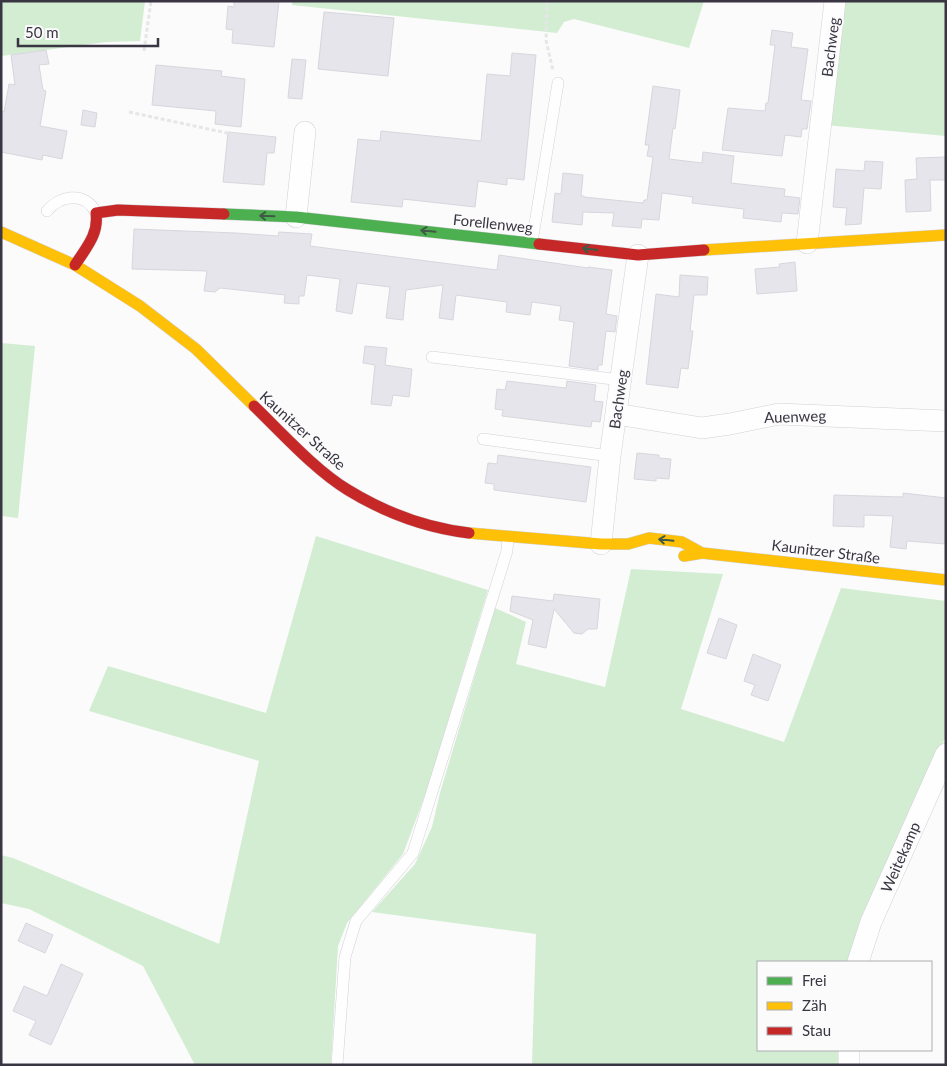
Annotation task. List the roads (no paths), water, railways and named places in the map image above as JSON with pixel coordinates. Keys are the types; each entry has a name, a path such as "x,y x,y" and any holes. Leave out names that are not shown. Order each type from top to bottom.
{"street":[{"name":"Bachweg","path":"807,242 835,1"},
{"path":"296,217 305,132"},
{"name":"Forellenweg","path":"96,213 118,210 296,217 638,255 807,242 946,235"},
{"path":"75,265 97,232 98,222 96,213"},
{"name":"Kaunitzer Straße","path":"1,232 75,265 140,306 196,349 310,461 347,490 402,516 454,531 601,544 628,544 649,538 682,542 702,553"},
{"name":"Bachweg","path":"601,544 610,456 638,255"},
{"name":"Auenweg","path":"616,414 702,428 779,414 946,421"},
{"name":"Kaunitzer Straße","path":"628,544 641,550"},
{"name":"Kaunitzer Straße","path":"673,556 702,553 946,580"},
{"name":"Weitekamp","path":"858,961 871,922 946,754"},
{"path":"849,1051 849,1065"}],"lane":[{"path":"532,242 558,83"},
{"path":"46,211 61,199 70,197 87,202 96,213"},
{"path":"432,357 621,380"},
{"path":"483,439 610,456"},
{"path":"337,1065 345,957 353,930 356,921 413,853 507,551 508,537"}]}
